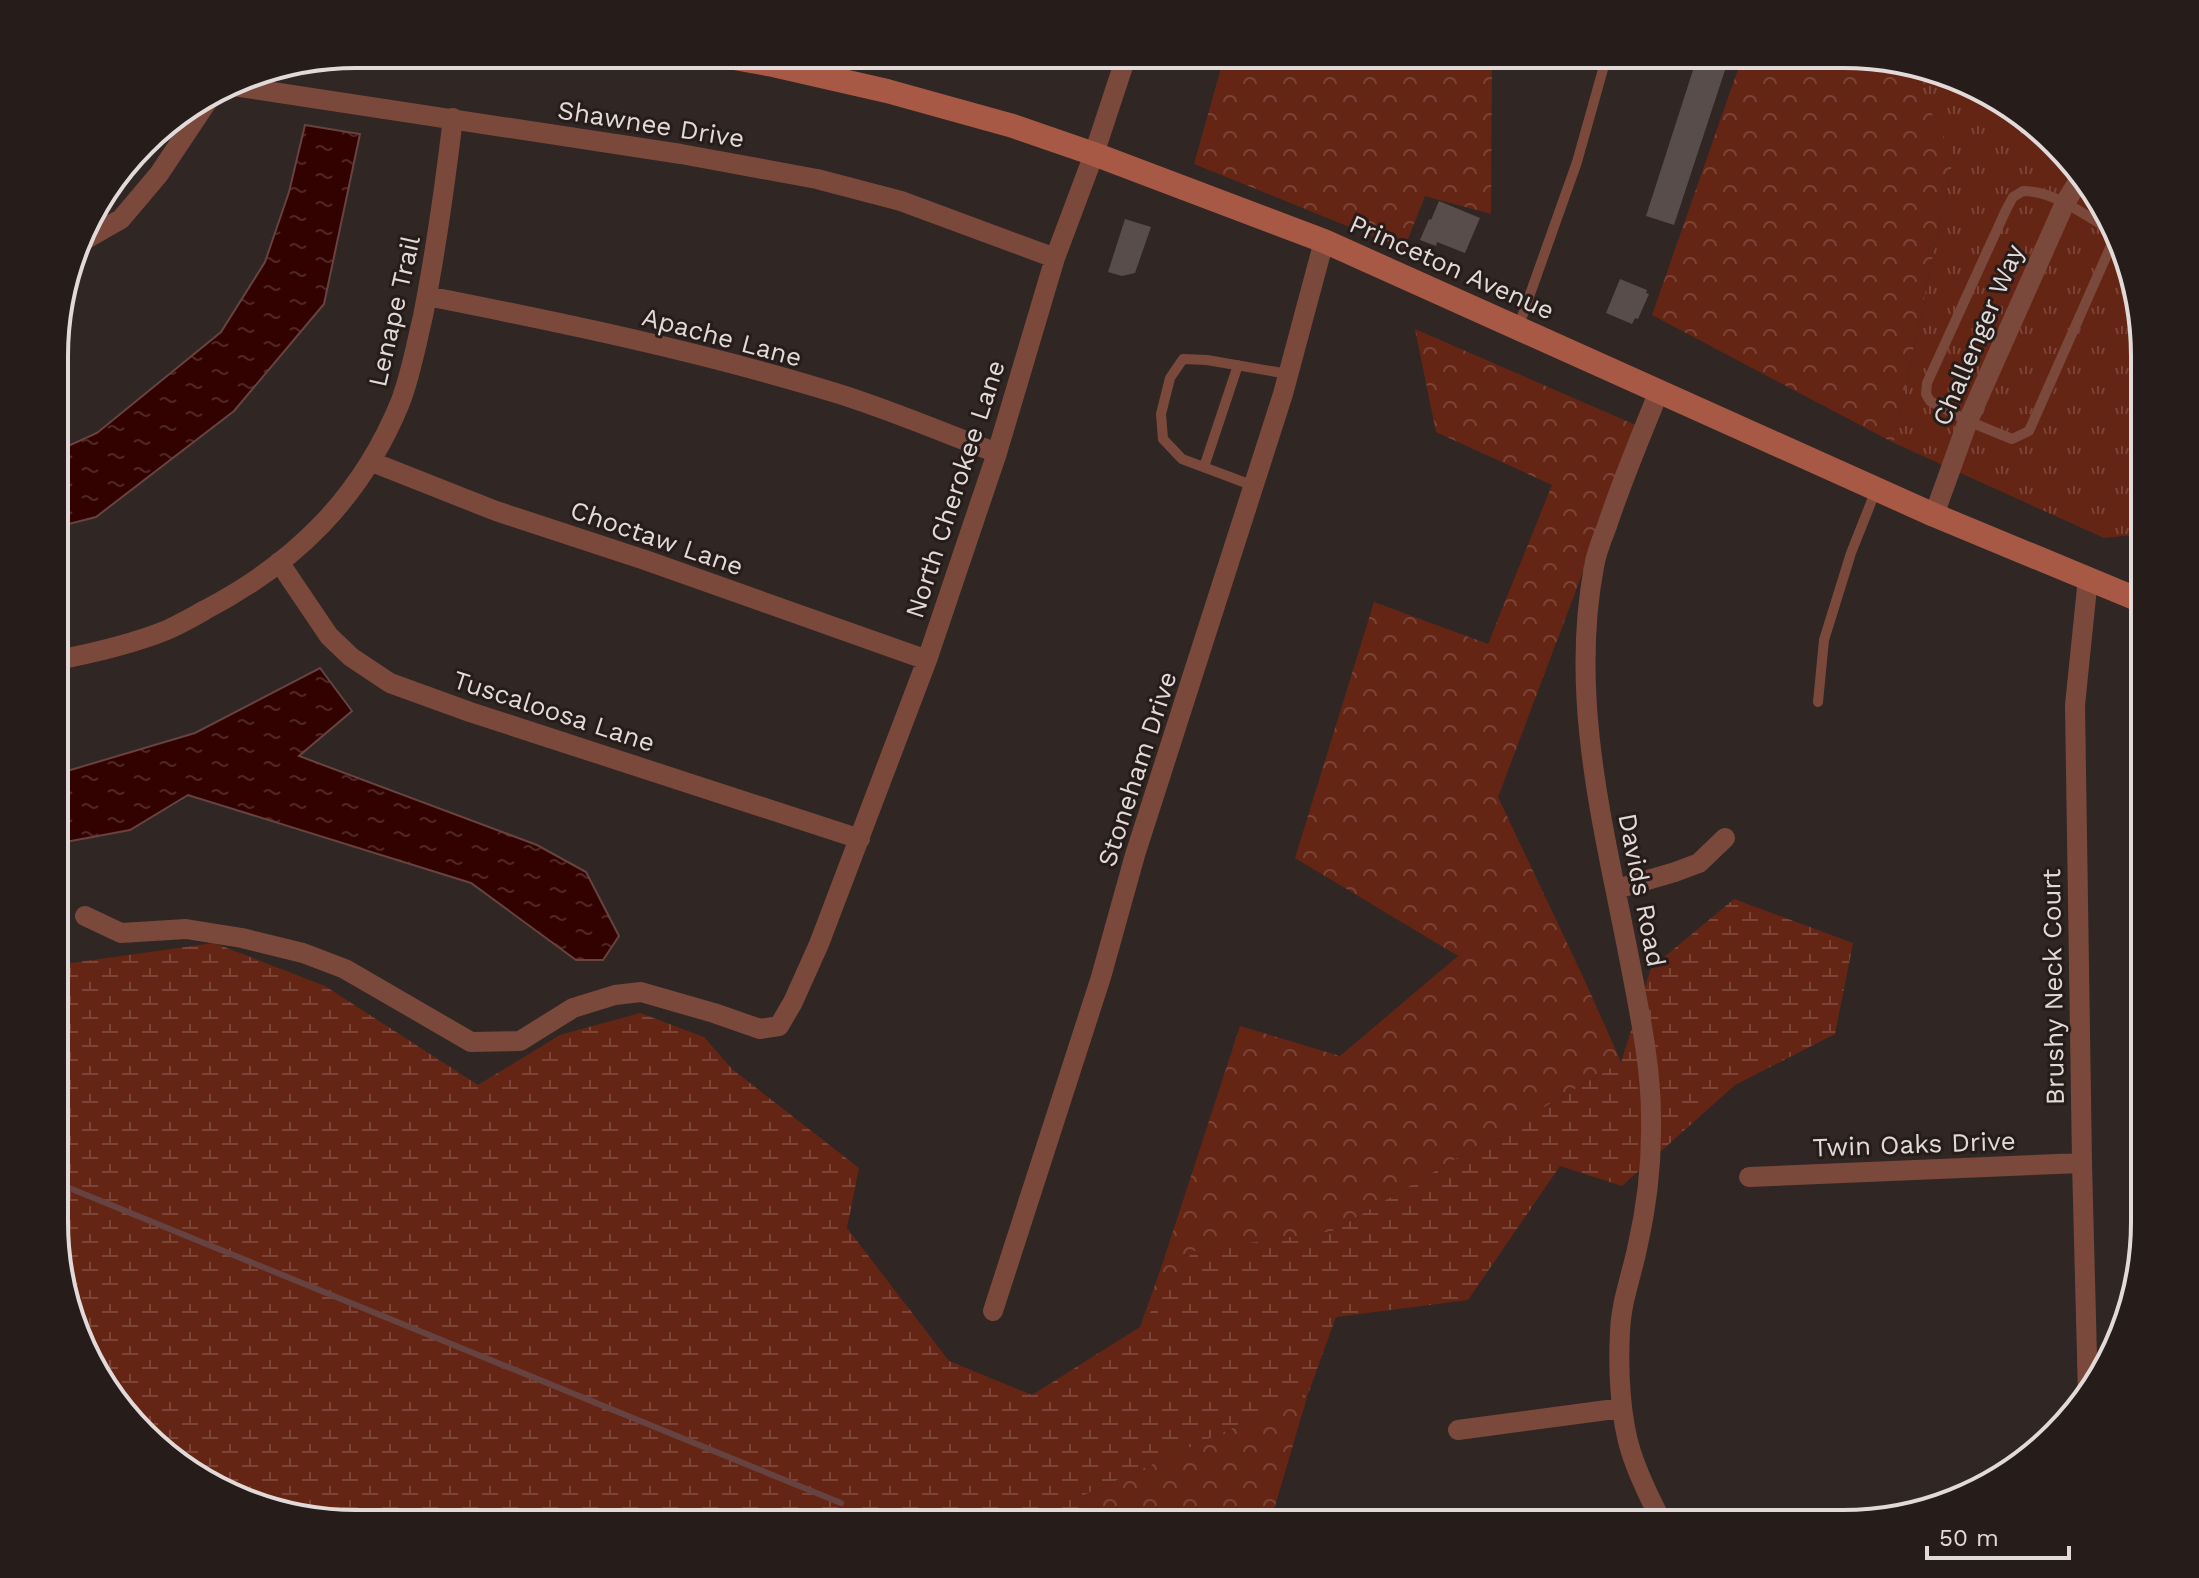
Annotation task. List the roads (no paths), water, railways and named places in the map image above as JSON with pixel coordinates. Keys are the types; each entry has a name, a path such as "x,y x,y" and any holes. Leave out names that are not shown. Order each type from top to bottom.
{"main road":[{"name":"Princeton Avenue","path":"786,68 887,91 1013,126 1324,241 1934,515 2131,596"}],"street":[{"name":"North Cherokee Lane","path":"85,916 121,933 186,929 242,938 303,953 345,969 471,1042 520,1041 573,1008 615,995 641,992 760,1029 779,1026 819,944 927,660 997,453 1055,258 1122,68"},
{"name":"Shawnee Drive","path":"250,88 681,154 817,179 901,201 1055,258"},
{"path":"96,233 121,219 159,174 198,116"},
{"name":"Lenape Trail","path":"68,658 94,653 168,629 239,592 302,545 344,500 372,462 400,403 412,368 441,222 453,118"},
{"name":"Challenger Way","path":"1934,515 1968,421 2075,187"},
{"name":"Stoneham Drive","path":"993,1311 1254,486 1324,241"},
{"name":"Apache Lane","path":"427,296 563,323 722,362 823,390 997,453"},
{"name":"Davids Road","path":"1622,1408 1620,1331 1626,1288 1637,1251 1648,1191 1651,1116 1644,1034 1591,758 1584,673 1594,564 1615,499 1659,391"},
{"name":"Choctaw Lane","path":"372,462 496,511 927,660"},
{"name":"Tuscaloosa Lane","path":"279,562 329,636 351,657 390,683 860,839"},
{"name":"Brushy Neck Court","path":"2087,1373 2075,705 2088,578"},
{"path":"1617,889 1699,863 1725,838"},
{"name":"Twin Oaks Drive","path":"1749,1177 2082,1163"},
{"path":"1458,1430 1622,1408 1630,1451 1657,1510"}],"lane":[{"path":"1518,328 1577,162 1603,68"},
{"path":"2098,223 2065,203 2034,191 2023,191 2013,197 1927,383 1926,394 1930,401 2012,439 2029,431 2110,248"},
{"path":"1254,486 1182,459 1163,439 1161,414 1170,378 1183,359 1207,360 1288,374"},
{"path":"1204,467 1238,365"},
{"path":"1818,702 1824,640 1851,553 1877,488"}],"water":[{"path":"305,125 360,134 324,304 234,411 96,517 68,524 68,446 97,433 221,332 265,262 289,192"},
{"path":"320,668 352,711 299,756 537,845 586,872 619,936 603,960 576,960 471,883 188,795 130,830 68,841 68,771 195,733"}],"waterway":[{"path":"68,1187 841,1503"}]}
